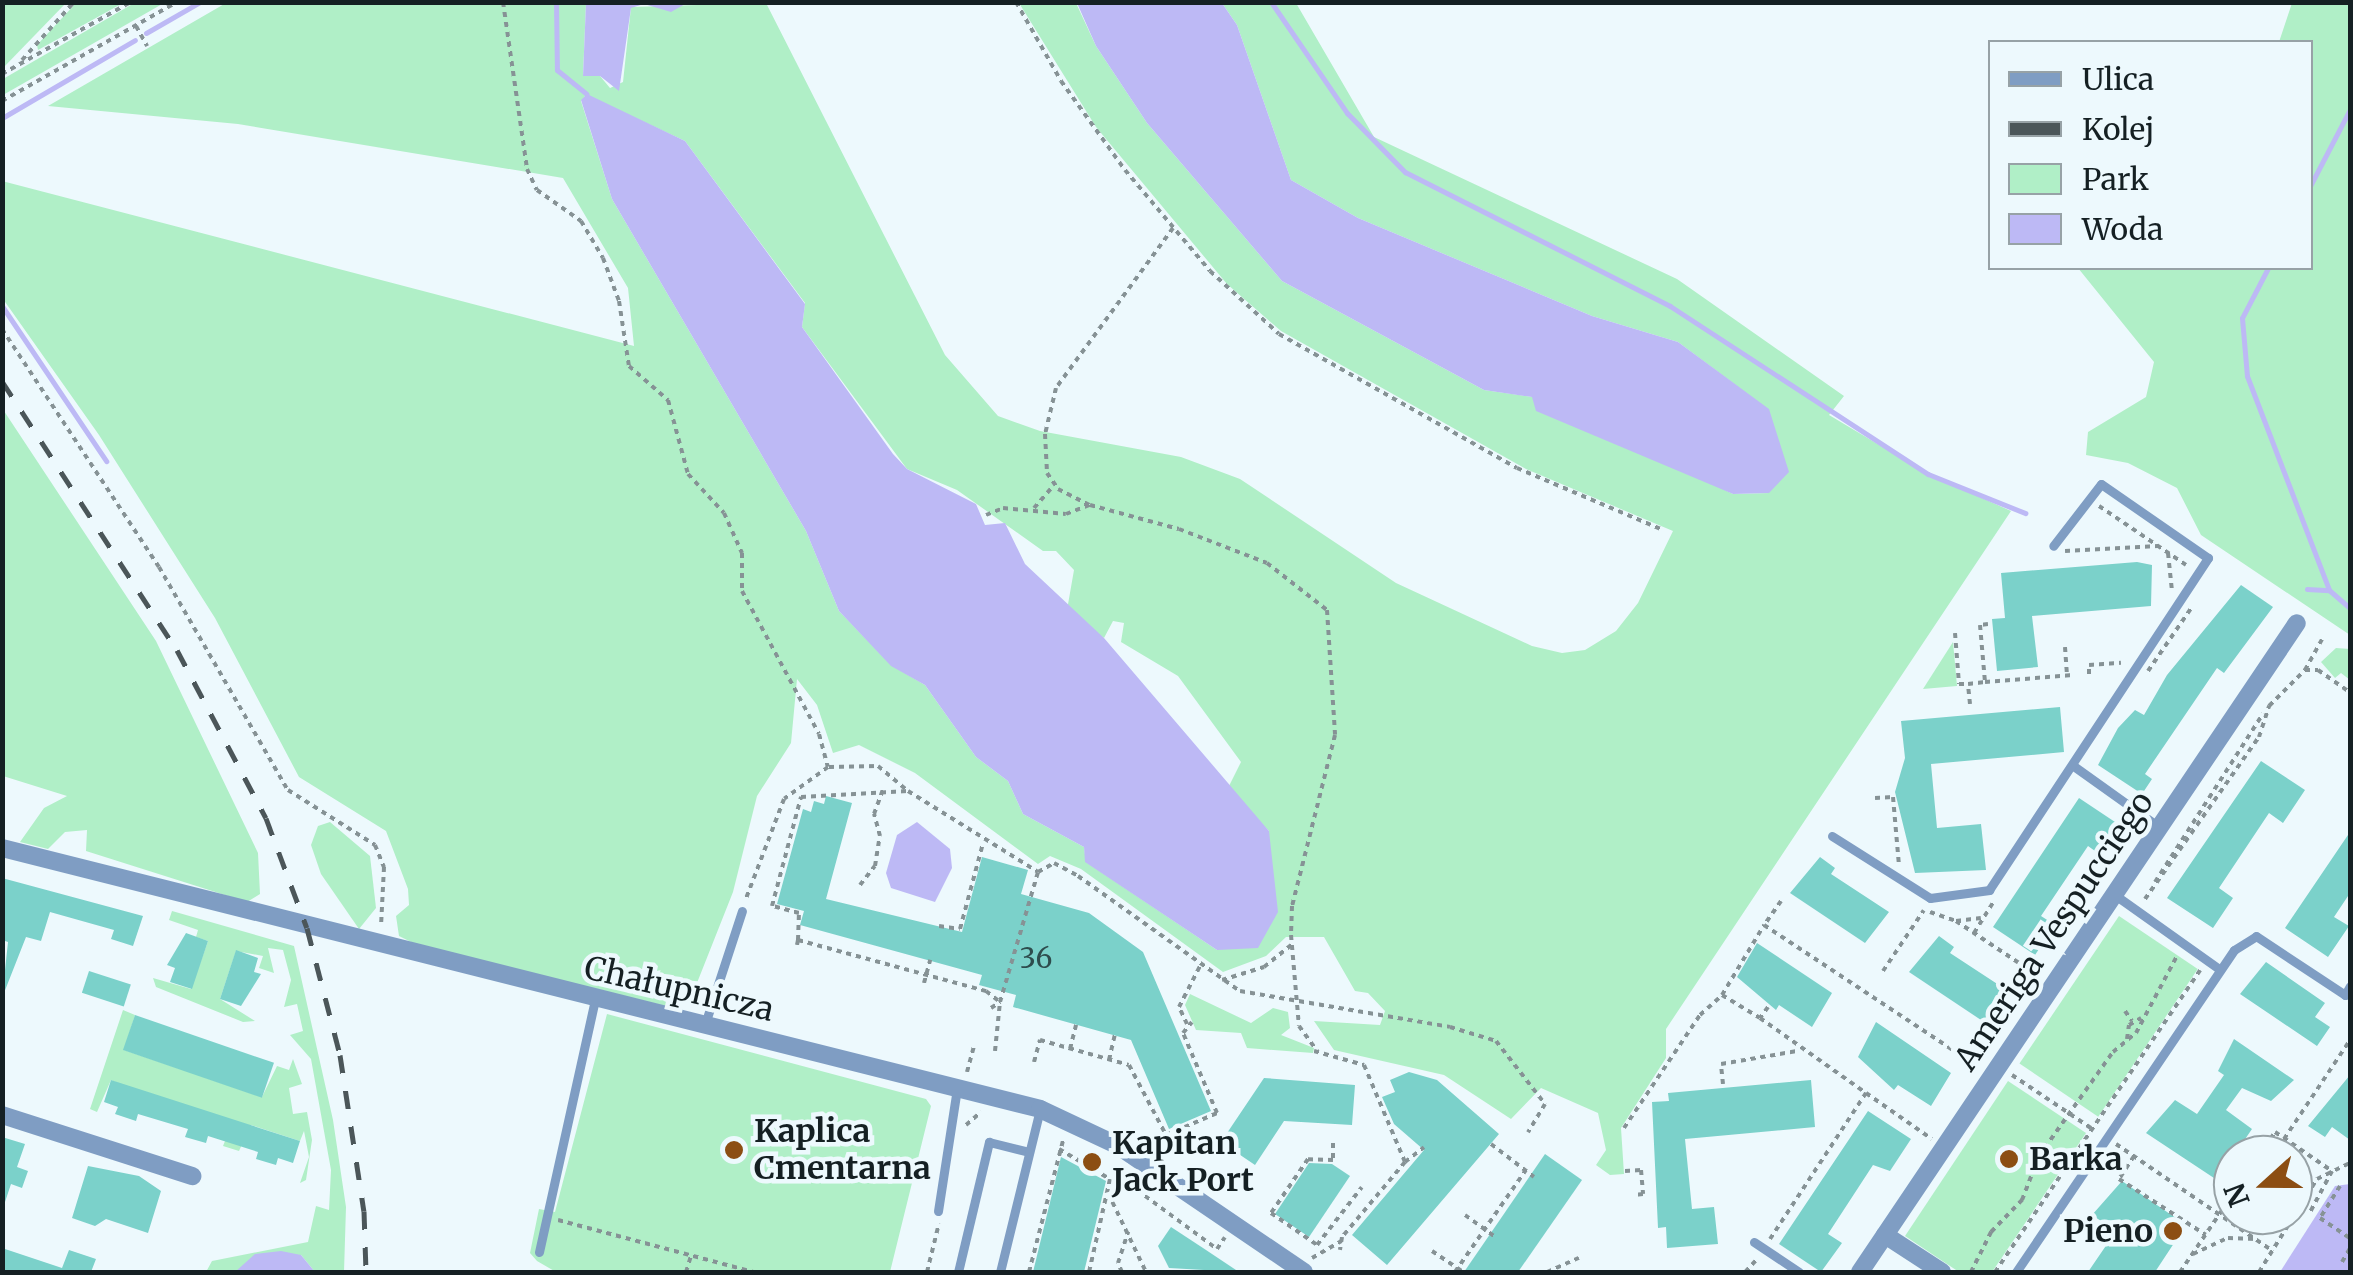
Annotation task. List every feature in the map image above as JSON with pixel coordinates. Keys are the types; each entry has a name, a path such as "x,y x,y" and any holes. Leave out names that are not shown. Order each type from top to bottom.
{"street":[{"name":"Ameriga Vespucciego","path":"1860,1272 2296,622"},
{"name":"Chałupnicza","path":"2,848 704,1027 962,1082 1040,1109 1117,1146 1307,1267"},
{"path":"2,1114 192,1176"},
{"path":"1885,1235 1942,1272"}],"lane":[{"path":"1832,836 1930,898 1979,895 1989,890 2075,767 2208,558 2115,488 2102,484 2086,497 2054,546"},
{"path":"2075,767 2159,826"},
{"path":"2115,895 2219,969"},
{"path":"704,1027 742,911"},
{"path":"2016,1272 2219,969 2256,936 2345,995 2350,986"},
{"path":"539,1252 595,1000"},
{"path":"938,1210 962,1082"},
{"path":"1000,1272 1040,1109"},
{"path":"958,1272 989,1142 1029,1152"},
{"path":"1754,1242 1799,1272"}],"path":[{"path":"19,64 74,2"},
{"path":"2,74 130,2"},
{"path":"2,101 177,2"},
{"path":"504,2 527,169 537,190 581,221 603,258 619,302 629,366 668,400 688,474 724,513 742,554 742,591 814,714 828,767"},
{"path":"1016,2 1090,123 1173,228 1278,334 1517,468 1663,530"},
{"path":"136,26 147,46"},
{"path":"1054,486 1044,434 1056,388 1173,228"},
{"path":"2,328 159,567 288,790 375,845 386,896 377,946"},
{"path":"1054,486 1090,505 1180,529 1267,563 1327,610 1336,735 1292,906 1299,1026 1316,1051 1364,1065 1405,1162"},
{"path":"1034,508 1054,486"},
{"path":"2086,497 2186,565"},
{"path":"986,515 1034,508 1066,514 1090,505"},
{"path":"2064,531 2071,537 2065,554 2158,546"},
{"path":"2168,553 2174,599"},
{"path":"1985,682 1980,625 1988,624"},
{"path":"1955,633 1959,684 2070,675 2065,647"},
{"path":"2142,904 2265,714 2305,670 2322,639"},
{"path":"2089,674 2088,665 2134,662"},
{"path":"2305,670 2318,670 2350,692"},
{"path":"1968,684 1970,704"},
{"path":"2153,886 2171,870 2249,752 2265,714"},
{"path":"742,911 784,799 828,767 878,766 908,791 962,823 982,844 1038,872"},
{"path":"908,791 883,789 801,796 772,906 799,913 798,942 986,991 1000,1002"},
{"path":"860,885 871,875 878,850 874,814 883,789"},
{"path":"1875,798 1893,796 1900,870"},
{"path":"939,926 960,928 982,844"},
{"path":"878,850 888,852"},
{"path":"996,1052 1000,1002 1038,872 1054,863 1078,876 1200,966 1256,996 1300,999 1496,1041 1545,1104 1528,1132"},
{"path":"1624,1128 1700,1015 1725,996 1757,934 1781,901"},
{"path":"1883,971 1925,907 1956,921 2053,986"},
{"path":"1956,921 1984,918"},
{"path":"1764,925 1981,1069 1988,1058"},
{"path":"1222,980 1264,967 1292,944"},
{"path":"1971,1272 1991,1232 2022,1200 2039,1156 2127,1039 2185,945"},
{"path":"924,983 930,960"},
{"path":"1995,1272 2206,960"},
{"path":"1034,1062 1040,1040 1108,1060 1137,1074 1148,1109 1166,1135 1217,1113 1183,1033 1190,1023 1179,1006 1200,966"},
{"path":"1725,996 1817,1055 1944,1147"},
{"path":"991,1008 1000,1002"},
{"path":"1760,1018 1768,1007"},
{"path":"2124,1012 2132,1022"},
{"path":"2127,1039 2132,1022 2141,1018"},
{"path":"1070,1048 1076,1025"},
{"path":"1108,1060 1114,1035"},
{"path":"2286,1135 2350,1040"},
{"path":"962,1082 974,1046"},
{"path":"1723,1084 1721,1064 1797,1052"},
{"path":"1813,1061 1817,1055"},
{"path":"2009,1073 2213,1210"},
{"path":"1764,1249 1866,1093"},
{"path":"962,1138 972,1116 988,1110"},
{"path":"1333,1144 1333,1160 1308,1159 1270,1213 1317,1245 1362,1187"},
{"path":"1491,1144 1534,1176"},
{"path":"1340,1250 1341,1241 1405,1162 1424,1147"},
{"path":"1029,1272 1059,1149 1107,1173 1108,1193 1089,1272"},
{"path":"2134,1156 2119,1179 2206,1235"},
{"path":"2313,1158 2332,1171"},
{"path":"2260,1272 2317,1179 2350,1163"},
{"path":"1432,1251 1459,1271 1526,1170"},
{"path":"1624,1171 1640,1170 1642,1194 1634,1195"},
{"path":"2313,1207 2332,1171"},
{"path":"2340,1186 2320,1218 2350,1238"},
{"path":"1136,1190 1217,1249 1228,1233"},
{"path":"1108,1193 1146,1272"},
{"path":"928,1272 938,1210"},
{"path":"1465,1216 1494,1236"},
{"path":"548,1217 752,1272"},
{"path":"1203,1238 1213,1223"},
{"path":"2180,1272 2213,1224"},
{"path":"1122,1272 1118,1264 1128,1232"},
{"path":"2249,1235 2273,1251"},
{"path":"2193,1254 2228,1238 2256,1240"},
{"path":"1307,1267 1327,1244 1341,1241"},
{"path":"2342,1262 2350,1248"},
{"path":"686,1272 691,1256"},
{"path":"1547,1272 1579,1258"}],"green space":[{"path":"136,2 164,3 3,95 3,79"},
{"path":"2,3 66,3 3,68"},
{"path":"76,3 123,3 38,50 37,45"},
{"path":"226,3 586,3 583,76 600,76 610,88 623,82 631,7 766,3 945,355 998,416 1040,431 1181,457 1240,479 1396,583 1532,646 1562,653 1585,650 1616,631 1638,603 1673,531 1526,469 1281,331 1227,284 1096,127 1019,3 1076,3 1096,46 1147,123 1282,281 1484,390 1533,397 1733,494 1769,493 1769,410 1678,342 1592,316 1358,218 1291,180 1237,25 1222,3 1296,3 1374,137 1677,279 1844,396 1829,415 1928,474 2011,511 1666,1029 1666,1058 1621,1128 1624,1174 1610,1175 1596,1165 1606,1150 1598,1113 1541,1088 1511,1119 1444,1075 1334,1050 1314,1021 1380,1025 1385,1011 1368,993 1355,991 1324,937 1286,937 1266,956 1223,972 1081,869 1050,856 1038,864 915,773 859,745 833,753 817,705 797,679 791,743 757,796 733,892 693,993 669,1007 415,944 399,936 396,916 409,905 408,889 386,831 299,777 215,618 99,435 3,299 2,181 634,346 628,288 563,178 238,124 48,106","holes":["586,95 685,141 805,303 802,327 907,469 957,490 1043,551 1056,551 1074,570 1067,610 1104,638 1113,621 1124,623 1121,642 1178,676 1241,762 1228,788 1269,831 1217,950 1086,862 1084,847 1023,814 1008,781 976,757 925,685 891,665 839,611 806,531 612,199 581,101"]},
{"path":"2292,3 2350,3 2350,635 2201,535 2177,488 2128,463 2086,455 2088,432 2146,397 2154,362 2080,270 2313,270 2313,40 2280,40"},
{"path":"2,408 156,641 258,853 260,894 247,902 86,851 87,830 65,832 48,849 20,842 44,808 67,796 3,776"},
{"path":"1953,642 1957,686 1923,689"},
{"path":"2336,648 2350,649 2350,680 2341,673 2335,678 2321,662"},
{"path":"330,822 370,856 376,908 359,929 321,874 311,845 318,826"},
{"path":"172,911 294,946 333,1120 346,1207 344,1272 315,1272 301,1255 235,1272 206,1272 212,1261 308,1242 316,1206 329,1210 331,1170 311,1059 290,1035 303,1031 297,1004 284,1007 291,980 283,950 268,948 274,973 259,968 263,956 236,951 220,999 255,1021 243,1022 156,987 153,978 191,989 208,941 196,937 198,930 169,920"},
{"path":"2119,916 2198,969 2098,1117 2019,1064"},
{"path":"1190,994 1251,1023 1273,1008 1288,1012 1290,1028 1281,1035 1314,1048 1313,1053 1247,1048 1241,1033 1196,1030 1185,1005"},
{"path":"123,1010 135,1015 124,1050 180,1069 210,1064 206,1078 262,1097 277,1066 289,1070 293,1059 302,1084 289,1088 293,1114 307,1112 312,1140 306,1180 300,1183 309,1157 304,1131 300,1141 251,1125 239,1151 223,1146 229,1131 111,1080 97,1112 90,1109"},
{"path":"607,1014 926,1099 931,1106 890,1272 556,1272 537,1261 530,1253 539,1209 555,1212"},
{"path":"2008,1081 2086,1133 1992,1272 1959,1272 1905,1236"}],"water":[{"path":"586,2 687,3 671,12 644,4 631,8 619,91 600,76 583,76"},
{"path":"1077,3 1222,3 1237,25 1291,180 1358,218 1592,316 1678,342 1769,409 1789,472 1769,493 1733,494 1536,411 1532,397 1484,390 1282,281 1147,123 1096,46"},
{"path":"587,94 685,141 805,304 802,327 893,454 907,469 976,504 985,525 1005,523 1025,564 1104,638 1269,831 1278,912 1258,948 1217,950 1085,862 1084,847 1023,814 1008,781 976,757 925,685 891,666 839,611 806,531 612,199 581,100"},
{"path":"917,822 950,849 952,868 935,902 891,888 886,873 897,835"},
{"path":"2350,1184 2350,1272 2280,1272 2304,1235 2313,1235 2313,1220 2335,1186"},
{"path":"281,1251 301,1255 315,1272 235,1272 255,1254"}],"building":[{"path":"2137,562 2152,565 2151,606 2032,616 2038,667 1997,671 1992,619 2005,618 2001,573"},
{"path":"2241,585 2273,607 2224,673 2217,668 2145,774 2152,779 2142,794 2098,765 2118,728 2135,710 2144,715 2167,675"},
{"path":"2060,707 2064,752 1931,764 1937,828 1981,824 1986,870 1915,873 1895,792 1905,758 1901,721"},
{"path":"2261,761 2305,790 2283,823 2269,813 2219,888 2233,898 2213,928 2167,898"},
{"path":"826,796 852,803 826,899 962,932 982,857 1028,870 1021,894 1089,913 1143,952 1211,1111 1169,1129 1131,1040 1013,1007 1016,995 979,985 982,975 800,925 804,911 777,904 803,809 811,812 814,801 824,804"},
{"path":"2079,798 2121,826 2102,856 2088,846 2041,916 2055,925 2035,955 1993,927"},
{"path":"2350,832 2350,893 2334,917 2349,926 2328,957 2285,928"},
{"path":"1820,857 1835,868 1831,874 1889,912 1865,943 1790,893"},
{"path":"2,878 143,916 133,946 111,939 114,930 50,912 41,941 26,937 2,998 8,942 2,940"},
{"path":"186,933 208,941 192,989 170,982 175,968 167,965"},
{"path":"1939,936 1954,947 1950,953 2008,991 1984,1022 1909,972"},
{"path":"1757,943 1832,993 1812,1027 1779,1005 1776,1010 1737,977"},
{"path":"236,950 258,958 254,972 261,974 241,1006 220,999"},
{"path":"2266,962 2325,1003 2315,1017 2330,1027 2317,1046 2240,994"},
{"path":"89,971 131,985 124,1006 82,993"},
{"path":"135,1015 274,1063 262,1098 123,1050"},
{"path":"1876,1022 1951,1073 1931,1106 1898,1085 1894,1090 1858,1057"},
{"path":"2234,1039 2294,1080 2271,1101 2242,1088 2226,1110 2252,1129 2248,1135 2213,1135 2213,1177 2146,1133 2175,1100 2197,1114 2224,1075 2218,1071"},
{"path":"1409,1072 1437,1080 1499,1134 1387,1265 1352,1235 1424,1150 1394,1124 1382,1097 1395,1092 1390,1080"},
{"path":"2350,1075 2350,1140 2332,1127 2325,1137 2308,1126"},
{"path":"1264,1078 1355,1085 1352,1125 1284,1121 1255,1165 1221,1142"},
{"path":"111,1080 300,1141 293,1163 278,1158 276,1165 256,1159 258,1152 208,1136 206,1143 185,1137 188,1129 138,1114 136,1121 115,1114 118,1107 104,1102"},
{"path":"1811,1080 1815,1127 1685,1139 1692,1209 1714,1207 1718,1244 1667,1248 1666,1227 1658,1228 1652,1102 1669,1101 1668,1093"},
{"path":"1868,1111 1911,1139 1890,1171 1873,1165 1828,1234 1842,1243 1821,1272 1779,1244"},
{"path":"2,1137 25,1144 17,1167 28,1171 22,1188 11,1184 5,1202"},
{"path":"1545,1154 1582,1180 1518,1272 1464,1272"},
{"path":"1061,1157 1106,1181 1084,1272 1033,1272"},
{"path":"1309,1163 1332,1164 1350,1176 1309,1237 1275,1214"},
{"path":"88,1166 139,1176 161,1191 148,1233 106,1219 95,1226 72,1218"},
{"path":"2122,1181 2186,1225 2155,1272 2088,1272 2116,1231 2092,1215"},
{"path":"1171,1227 1239,1272 1169,1268 1158,1246"},
{"path":"2,1248 62,1268 69,1250 96,1259 91,1272 2,1272"}],"waterway":[{"path":"146,33 200,2"},
{"path":"556,2 557,70 587,94"},
{"path":"1271,2 1347,113 1405,172 1670,306 1928,474 2025,513"},
{"path":"2,118 135,40"},
{"path":"2313,180 2350,109"},
{"path":"2267,270 2242,318 2247,376 2329,590 2350,608"},
{"path":"2,306 106,461"},
{"path":"2307,589 2329,590"}],"railway":[{"path":"2,381 177,650 266,818 307,928 340,1055 364,1211 366,1272"}],"place":[{"name":"Kaplica Cmentarna","path":"734,1150"},
{"name":"Barka","path":"2009,1159"},
{"name":"Kapitan Jack Port","path":"1092,1162"},
{"name":"Pieno","path":"2173,1231"}]}
